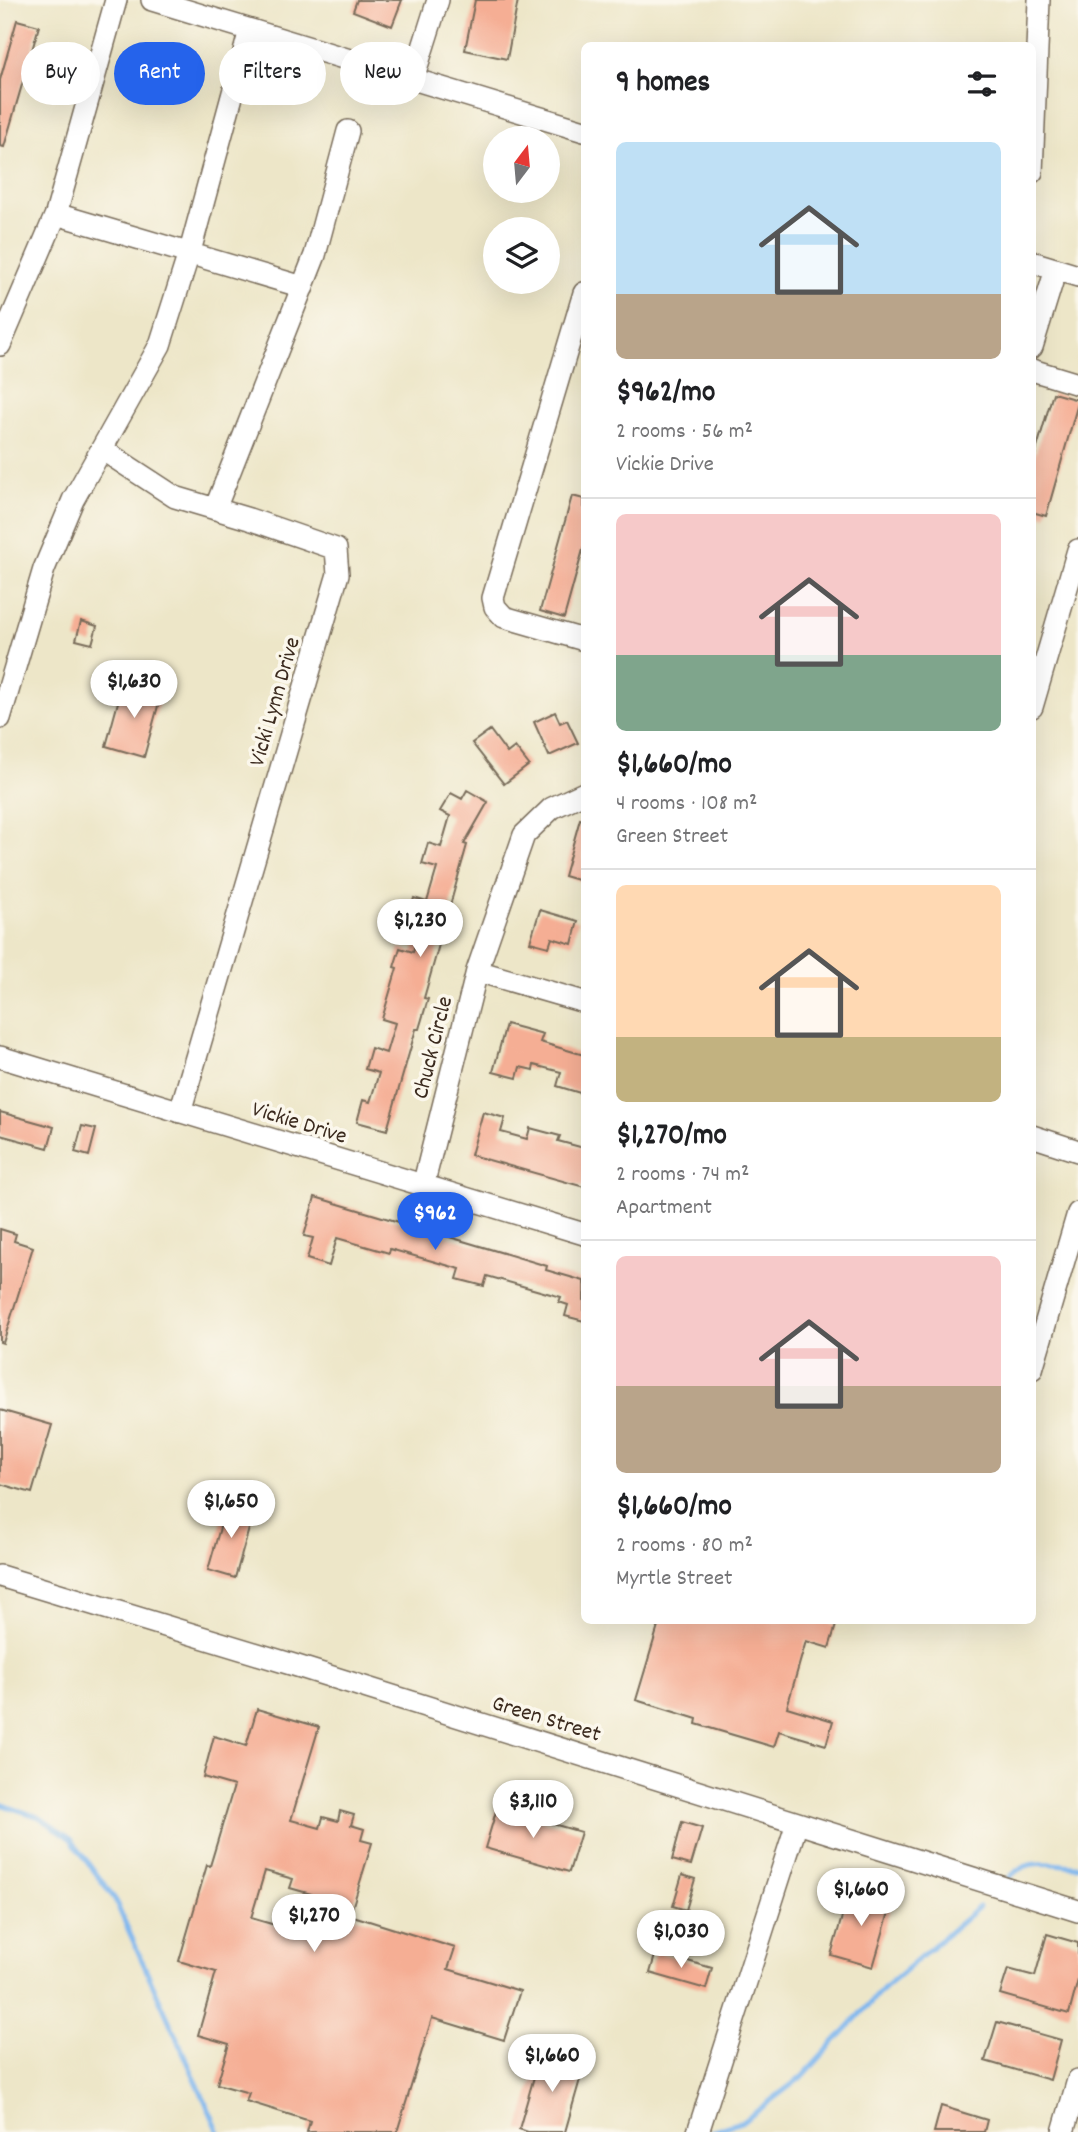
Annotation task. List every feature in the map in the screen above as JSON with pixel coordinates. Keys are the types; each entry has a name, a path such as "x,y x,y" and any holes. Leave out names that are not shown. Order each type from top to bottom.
{"street":[{"path":"0,345 56,214 116,0"},
{"path":"152,0 340,57"},
{"path":"425,42 438,0"},
{"path":"1036,74 1039,0"},
{"path":"0,718 44,569 73,500 160,345 189,254 250,30"},
{"path":"426,83 581,130"},
{"path":"215,509 315,255 348,131"},
{"path":"56,214 303,287"},
{"path":"1036,263 1078,276"},
{"path":"1036,334 1056,269"},
{"path":"581,303 494,598 495,607 504,617 581,639"},
{"path":"1036,371 1078,384"},
{"name":"Vicki Lynn Drive","path":"103,450 175,497 336,549 338,574 180,1112"},
{"path":"1036,692 1078,550"},
{"name":"Chuck Circle","path":"423,1186 477,971 524,835 552,808 581,794"},
{"path":"477,971 581,1001"},
{"name":"Vickie Drive","path":"0,1058 581,1233"},
{"path":"1036,1137 1078,1151"},
{"path":"1036,1357 1078,1213"},
{"name":"Green Street","path":"0,1576 294,1665 1078,1911"},
{"path":"698,2132 797,1823"},
{"path":"1063,2132 1078,2080"}],"building":[{"path":"357,0 402,0 392,26 353,11"},
{"path":"475,0 518,0 507,59 465,50"},
{"path":"17,20 39,26 34,42 21,42 21,88 4,147 0,146 0,80"},
{"path":"1053,393 1078,400 1046,516 1036,513 1036,451"},
{"path":"572,496 581,498 581,557 564,618 540,611"},
{"path":"81,621 97,626 92,644 76,640"},
{"path":"123,684 161,695 144,757 106,746"},
{"path":"555,712 560,723 567,720 578,743 549,756 534,722"},
{"path":"490,730 507,753 515,747 529,765 504,784 472,743"},
{"path":"467,790 488,802 464,844 467,845 424,998 428,999 419,1029 416,1029 387,1130 357,1122 363,1100 370,1102 379,1073 365,1069 371,1048 386,1053 395,1023 382,1019 400,948 413,952 421,922 408,918 414,898 427,902 437,868 422,864 428,843 441,847 450,816 440,811 451,793 462,799"},
{"path":"580,819 581,819 581,881 564,876"},
{"path":"540,910 578,921 572,944 552,938 549,947 530,942"},
{"path":"506,1024 543,1034 540,1042 581,1054 580,1093 557,1086 561,1072 534,1065 533,1070 520,1067 517,1078 493,1072"},
{"path":"0,1112 54,1127 48,1148 0,1135"},
{"path":"483,1112 505,1118 501,1132 527,1139 530,1128 560,1136 558,1141 581,1147 581,1186 471,1155"},
{"path":"82,1126 96,1129 89,1156 75,1152"},
{"path":"315,1197 547,1266 546,1270 581,1280 581,1320 565,1316 568,1305 559,1302 561,1297 487,1276 484,1286 457,1279 460,1269 390,1249 389,1253 337,1238 329,1266 307,1259 313,1238 304,1236"},
{"path":"0,1229 16,1234 14,1241 33,1247 3,1343 0,1342"},
{"path":"0,1410 52,1425 32,1493 0,1484"},
{"path":"227,1503 254,1511 235,1578 208,1570"},
{"path":"659,1624 836,1625 829,1648 806,1641 787,1707 833,1721 826,1745 779,1731 774,1747 696,1724 697,1719 636,1700"},
{"path":"257,1709 319,1727 291,1820 320,1828 323,1817 338,1821 340,1811 354,1815 351,1825 364,1829 361,1840 372,1843 350,1915 455,1948 448,1969 520,1991 504,2040 432,2018 397,2132 307,2132 310,2121 246,2101 249,2093 217,2084 229,2044 198,2035 216,1972 179,1961 234,1786 203,1777 214,1736 246,1746","holes":["265,1871 293,1879 290,1888 311,1894 299,1932 251,1918"]},
{"path":"497,1808 581,1832 569,1872 485,1848"},
{"path":"682,1822 702,1828 691,1865 672,1860"},
{"path":"682,1875 695,1879 686,1910 673,1906"},
{"path":"850,1889 892,1902 873,1967 831,1955"},
{"path":"1047,1934 1078,1943 1078,1980 1069,2014 1000,1994 1008,1969 1035,1976"},
{"path":"656,1952 712,1968 706,1989 650,1973"},
{"path":"997,2022 1061,2040 1050,2080 985,2061"},
{"path":"542,2049 585,2062 565,2132 528,2132 519,2129"},
{"path":"941,2106 987,2120 984,2132 934,2132"}],"waterway":[{"path":"0,1804 39,1817 71,1839 114,1898 219,2132"},
{"path":"1005,1883 1013,1874 1029,1865 1078,1866"},
{"path":"712,2131 744,2121 803,2076 884,1988 979,1907"}]}
